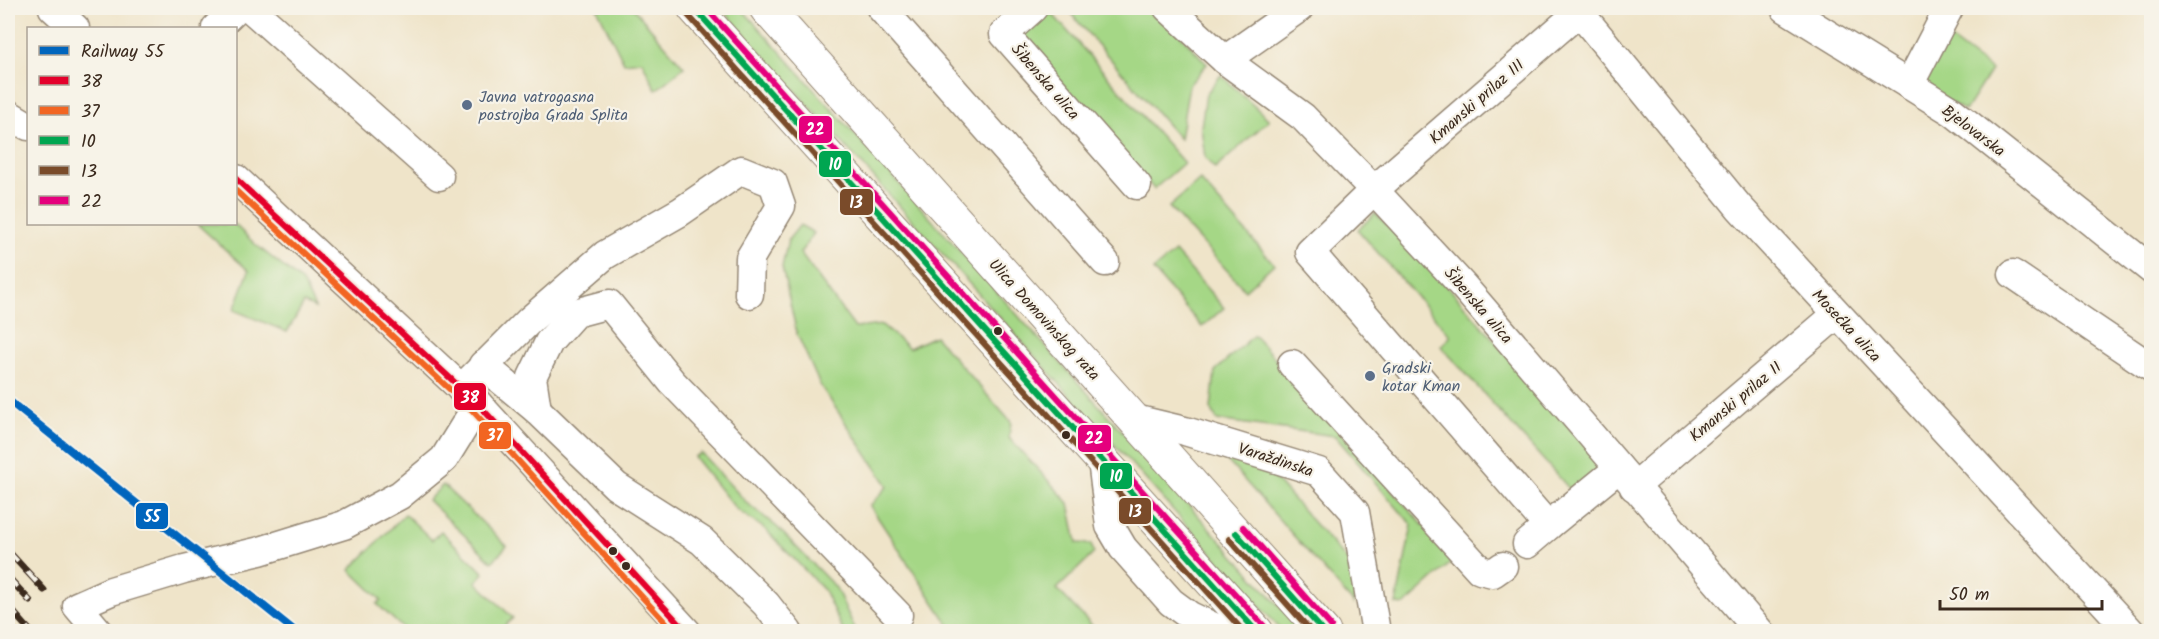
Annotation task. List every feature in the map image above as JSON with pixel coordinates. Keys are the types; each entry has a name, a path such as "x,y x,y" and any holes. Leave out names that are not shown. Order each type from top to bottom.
{"main road":[{"path":"694,8 1257,632"},
{"name":"Ulica Domovinskog rata","path":"766,8 1324,632"}],"street":[{"path":"53,8 74,27"},
{"path":"217,27 237,8"},
{"path":"250,8 439,176"},
{"path":"881,8 1105,262"},
{"name":"Šibenska ulica","path":"1033,8 1004,33 1137,185"},
{"name":"Šibenska ulica","path":"1168,8 1224,60 1303,117 1374,190 1464,286 1760,632"},
{"path":"1224,60 1299,8"},
{"name":"Bjelovarska","path":"1785,8 1953,112 2151,270"},
{"path":"1909,85 1949,8"},
{"name":"Kmanski prilaz III","path":"1548,526 1310,252 1374,190 1577,10"},
{"name":"Mosećka ulica","path":"1577,10 1739,207 1836,315 2131,632"},
{"path":"8,114 27,125"},
{"path":"99,632 76,606 111,591 260,551 344,525 400,495 444,459 483,365 530,320 605,255 680,212 741,170 772,183 781,206 750,258 749,294"},
{"path":"237,180 470,397 687,632"},
{"path":"2013,274 2151,368"},
{"path":"537,411 532,377 549,342 575,313 609,304 672,382 898,615"},
{"name":"Kmanski prilaz II","path":"1527,544 1548,526 1626,478 1836,315"},
{"path":"1293,364 1480,570 1493,573 1503,566"},
{"path":"483,365 537,411 616,486 702,541 766,604 788,632"},
{"name":"Varaždinska","path":"1135,419 1185,431 1319,472 1354,512 1376,632"},
{"path":"1102,460 1110,526 1123,548 1171,602 1190,616 1224,632"}],"green space":[{"path":"597,8 633,8 684,67 656,90 642,61 624,63"},
{"path":"721,8 741,8 1302,631 1282,631"},
{"path":"1066,8 1156,8 1207,64 1189,85 1180,139"},
{"path":"1048,9 1184,163 1154,189 1019,36"},
{"path":"1942,33 1991,70 1965,111 1917,83"},
{"path":"1221,75 1269,120 1215,169 1205,158 1201,127 1206,94"},
{"path":"1200,180 1274,264 1245,290 1169,207"},
{"path":"1375,213 1450,289 1603,466 1574,494 1441,346 1451,336 1358,230"},
{"path":"198,225 235,225 302,282 315,308 304,303 287,332 234,310 249,271"},
{"path":"800,225 814,233 800,253 855,328 882,325 909,348 935,336 1011,422 1009,438 1069,503 1077,543 1091,544 1094,553 1057,589 1097,631 953,631 870,506 888,486 820,385 797,334 782,267 788,240"},
{"path":"1175,252 1224,308 1202,327 1153,270"},
{"path":"1254,335 1454,560 1405,605 1396,604 1412,525 1335,436 1217,420 1211,409 1215,371"},
{"path":"1215,447 1257,459 1356,570 1354,604"},
{"path":"701,453 747,503 777,527 836,588 856,631 843,631 824,590 765,529 736,509 694,457"},
{"path":"443,485 507,546 492,562 428,500"},
{"path":"405,514 432,540 441,531 484,573 476,582 513,618 499,631 406,631 377,604 381,600 350,570"}],"railway":[{"path":"8,551 44,590"},
{"path":"8,577 30,601"},
{"path":"8,606 31,632"}],"rail line":[{"name":"55","path":"8,400 296,632"}],"transit line":[{"name":"10","path":"694,8 1257,632"},
{"name":"22","path":"706,8 1264,626"},
{"name":"13","path":"687,14 1244,632"},
{"name":"38","path":"237,180 478,404 687,632"},
{"name":"37","path":"237,192 472,410 674,632"},
{"name":"22","path":"1243,527 1331,626"},
{"name":"10","path":"1236,533 1324,632"},
{"name":"13","path":"1229,539 1312,632"}],"place":[{"name":"Javna vatrogasna postrojba Grada Splita","path":"467,105"},
{"name":"Gradski kotar Kman","path":"1370,376"}]}
